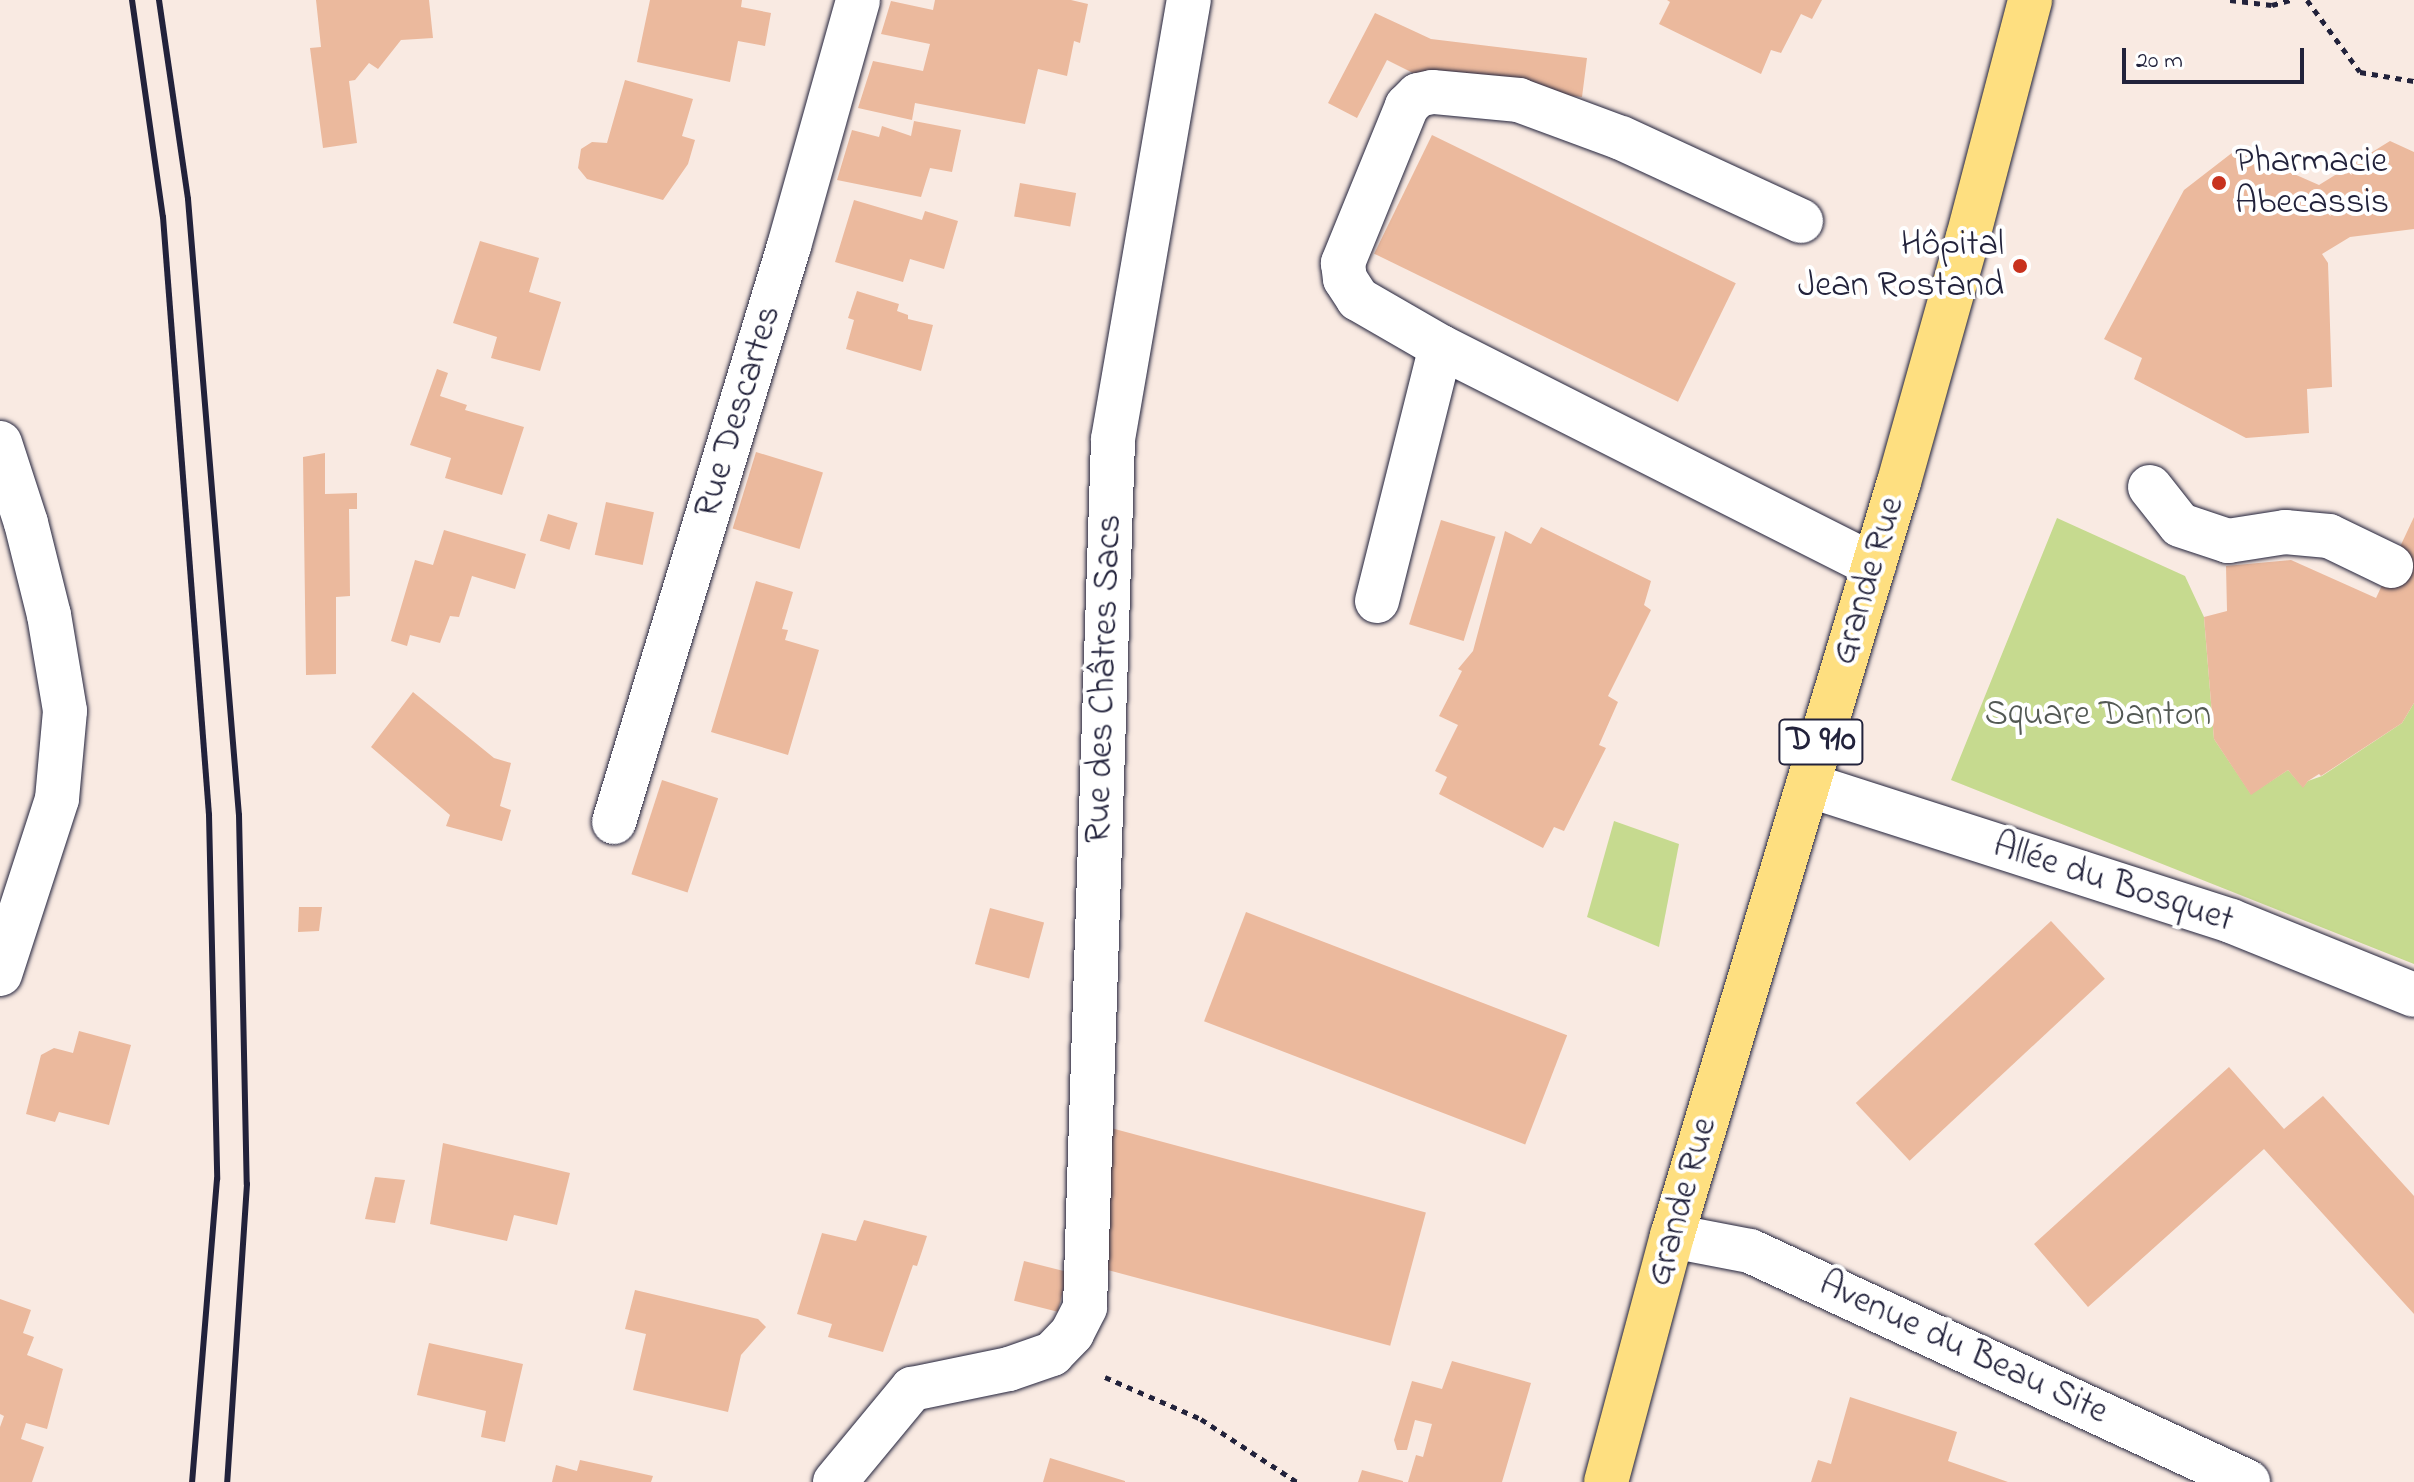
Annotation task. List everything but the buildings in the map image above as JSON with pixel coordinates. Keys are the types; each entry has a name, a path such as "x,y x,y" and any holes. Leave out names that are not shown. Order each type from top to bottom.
{"main road":[{"name":"Grande Rue","path":"1606,1482 1672,1236 1874,566 1968,237 2030,0"}],"street":[{"name":"Rue Descartes","path":"614,822 789,246 858,0"},
{"name":"Rue des Châtres Sacs","path":"1052,1354 1072,1333 1085,1307 1113,439 1189,0"},
{"path":"1801,221 1621,138 1519,100 1432,92 1418,95 1407,106 1343,263 1345,279 1358,299 1441,347 1874,566"},
{"path":"1377,601 1441,347"},
{"path":"0,443 13,528 49,615 65,711 57,799 0,974"},
{"path":"2150,487 2180,525 2228,541 2285,532 2329,536 2391,566"},
{"name":"Allée du Bosquet","path":"1808,785 2231,921 2414,995"},
{"name":"Avenue du Beau Site","path":"1672,1236 1750,1251 2248,1482"},
{"path":"835,1482 912,1389 1009,1369 1052,1354"}],"path":[{"path":"2230,0 2272,5 2291,0"},
{"path":"2307,0 2360,72 2414,81"},
{"path":"1052,1354 1201,1419 1297,1482"}],"green space":[{"name":"Square Danton","path":"2057,518 2185,576 2204,617 2214,739 2251,794 2288,770 2303,787 2402,723 2414,703 2414,964 1951,780"},
{"path":"1614,821 1679,844 1659,947 1587,917"}],"railway":[{"path":"132,0 163,217 209,815 217,1179 192,1482"},
{"path":"159,0 188,199 239,815 247,1184 227,1482"}],"place":[{"name":"Pharmacie Abecassis","path":"2219,183"},
{"name":"Hôpital Jean Rostand","path":"2020,266"}]}
